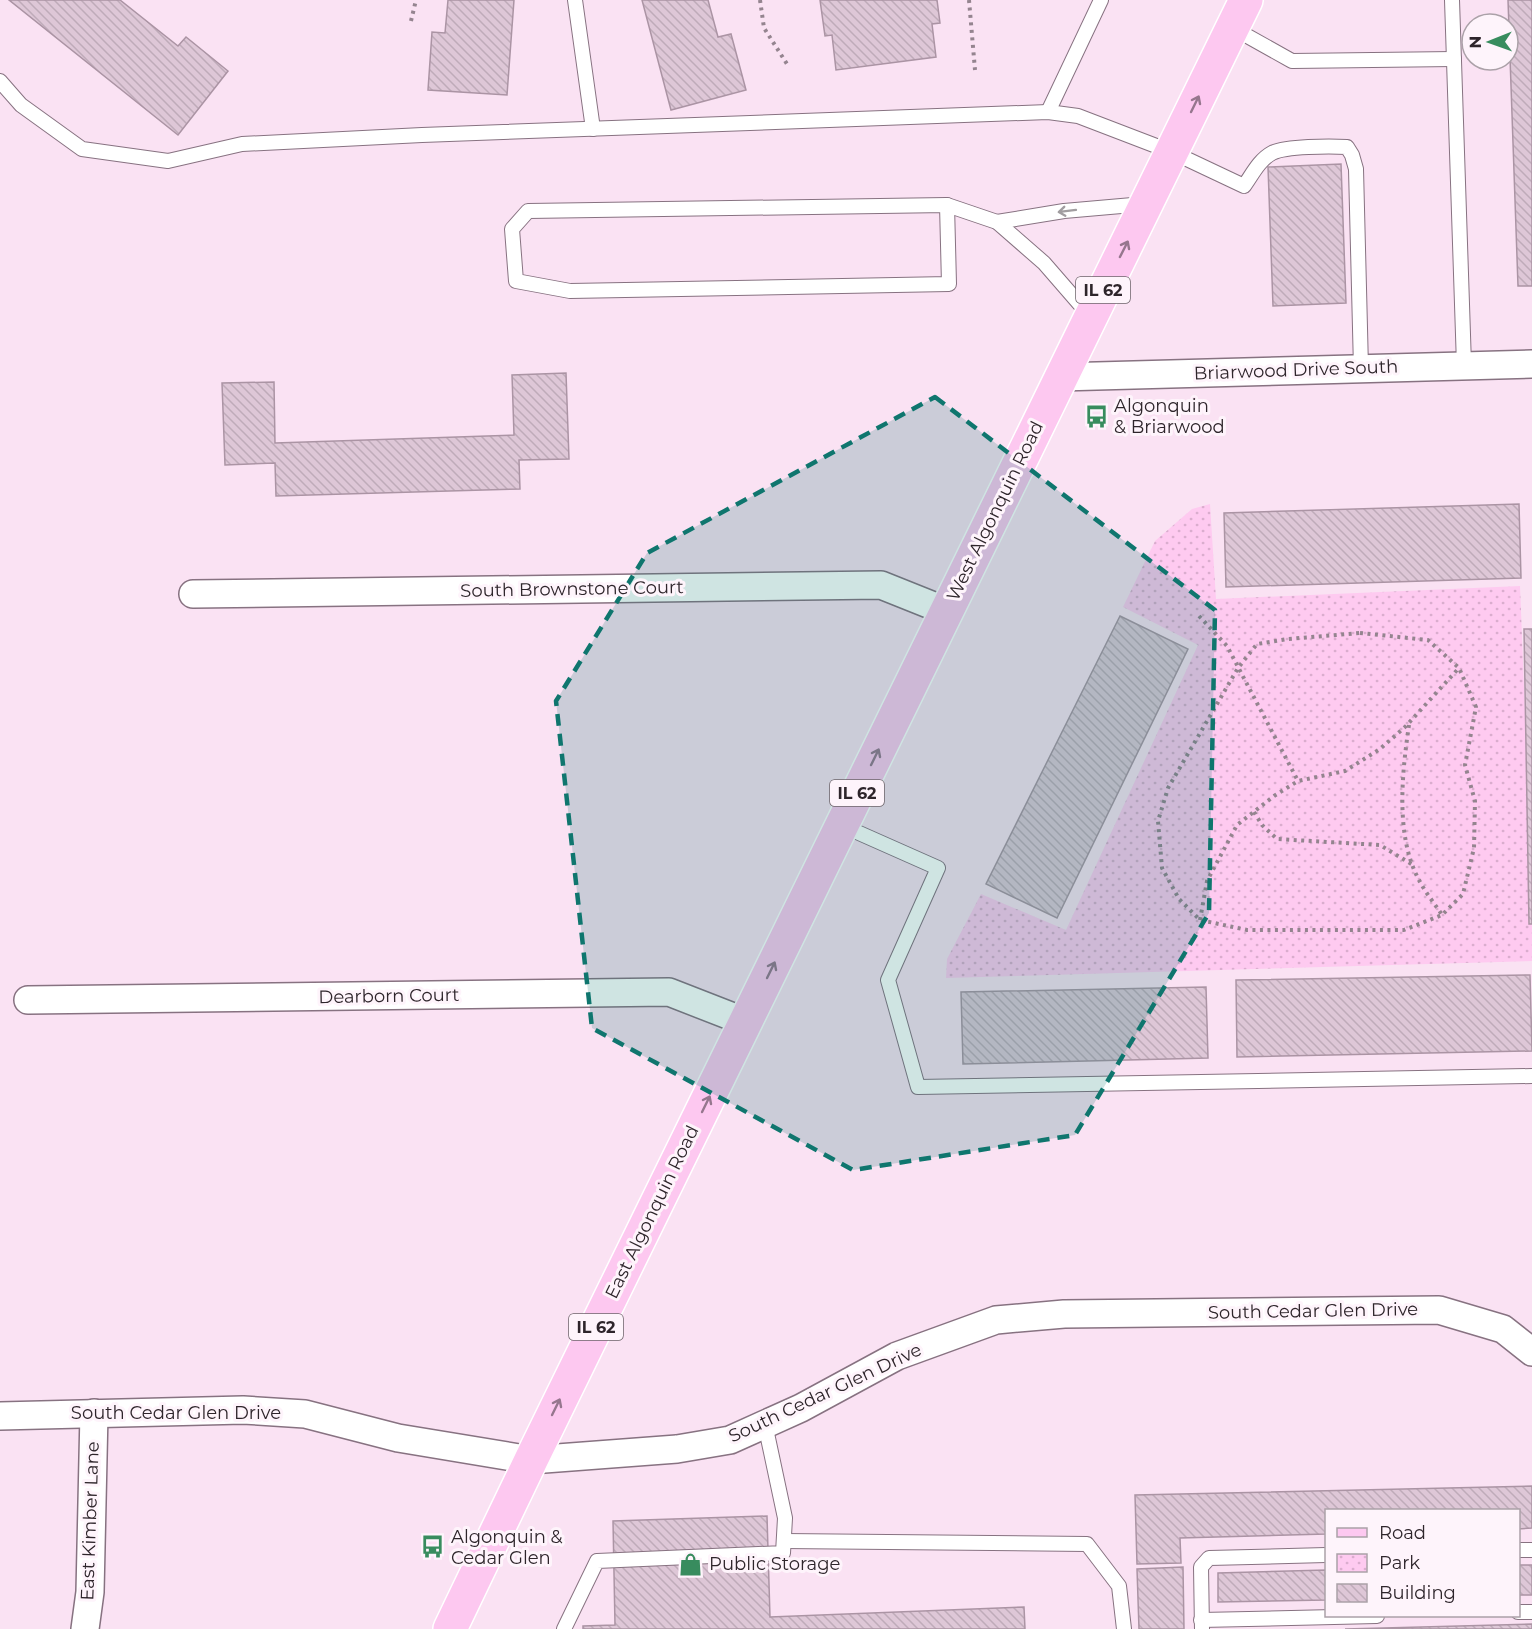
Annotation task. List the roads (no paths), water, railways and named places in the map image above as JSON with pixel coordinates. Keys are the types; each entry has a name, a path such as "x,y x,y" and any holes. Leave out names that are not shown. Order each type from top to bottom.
{"main road":[{"name":"West Algonquin Road","path":"746,1022 1239,14"},
{"name":"East Algonquin Road","path":"450,1629 746,1022"}],"street":[{"name":"Briarwood Drive South","path":"1060,377 1532,364"},
{"name":"South Brownstone Court","path":"193,594 881,585 946,611"},
{"name":"Dearborn Court","path":"28,1000 669,992 746,1022"},
{"name":"South Cedar Glen Drive","path":"0,1416 243,1410 305,1414 398,1438 531,1460 677,1449 730,1440 801,1408 897,1356 996,1320 1064,1314 1439,1310 1503,1329 1532,1352"},
{"name":"East Kimber Lane","path":"85,1629 90,1592 94,1413"}],"lane":[{"path":"575,0 593,129"},
{"path":"1048,112 1101,0"},
{"path":"1452,0 1464,365"},
{"path":"1239,14 1292,61 1454,60"},
{"path":"0,81 21,105 82,149 168,161 242,144 1048,112 1078,116 1172,152 1245,186 1262,160 1273,152 1287,149 1347,147 1356,169 1361,368"},
{"path":"997,222 1074,210 1146,204"},
{"path":"947,205 949,284 570,291 516,281 512,229 528,211 947,205 997,222 1044,263 1090,316"},
{"path":"841,825 938,868 888,980 918,1087 1532,1077"},
{"path":"564,1629 597,1561 783,1553 785,1518 765,1424"},
{"path":"784,1541 1087,1545 1119,1586 1124,1629"},
{"path":"1325,1555 1209,1558 1201,1567 1202,1624 1355,1617"}],"place":[{"name":"Algonquin & Briarwood","path":"1096,416"},
{"name":"Algonquin & Cedar Glen","path":"433,1547"},
{"name":"Public Storage","path":"691,1564"}]}
